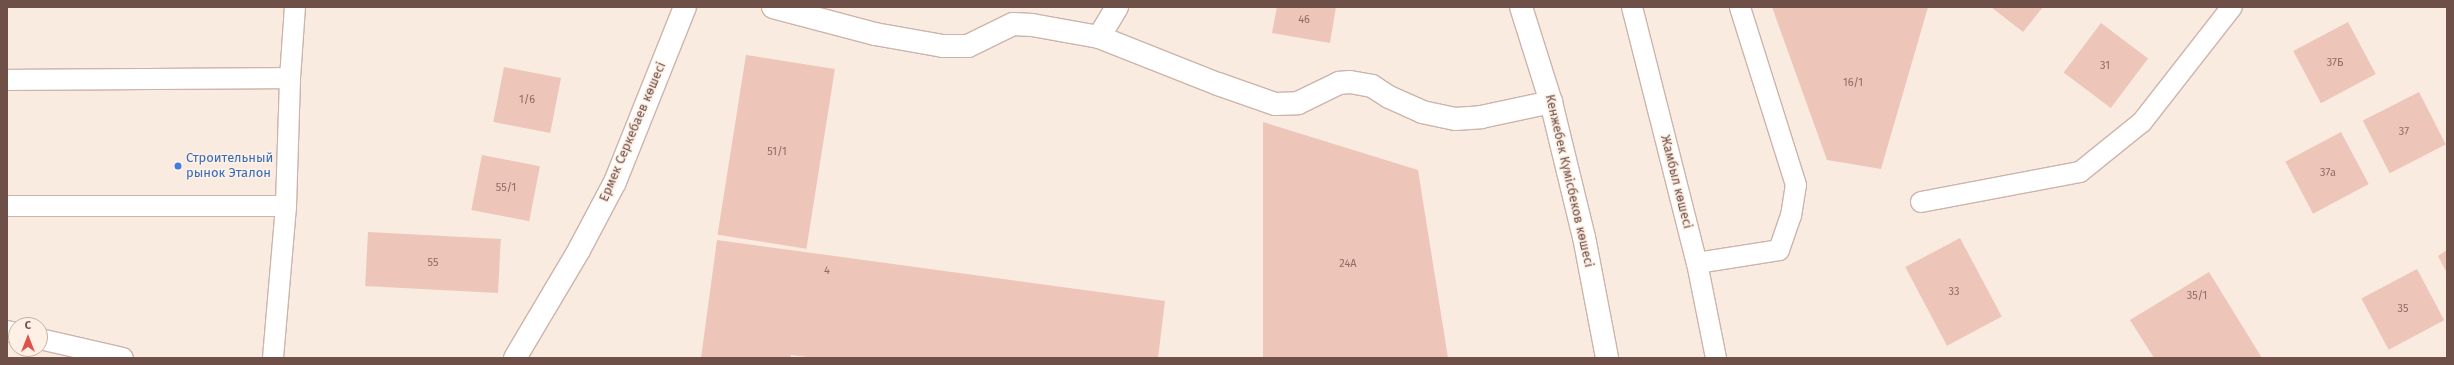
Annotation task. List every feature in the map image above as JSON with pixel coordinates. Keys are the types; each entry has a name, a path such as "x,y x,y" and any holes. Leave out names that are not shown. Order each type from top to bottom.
{"street":[{"name":"Ермек Серкебаев көшесі","path":"515,358 579,250 615,182 685,7"},
{"path":"773,7 875,34 943,46 968,46 1013,24 1032,25 1099,37 1218,84 1275,104 1298,103 1338,83 1350,82 1372,86 1389,97 1422,112 1455,119 1481,117 1551,102"},
{"path":"1099,37 1117,7"},
{"name":"Кенжебек Күмісбеков көшесі","path":"1521,7 1551,102 1584,237 1607,358"}],"lane":[{"path":"273,358 286,206 290,78 295,7"},
{"name":"Жамбыл көшесі","path":"1632,7 1697,263 1711,353"},
{"path":"1697,263 1779,250 1791,216 1796,185 1740,7"},
{"path":"1922,202 2080,172 2142,122 2232,7"},
{"path":"7,80 290,78"},
{"path":"7,206 286,206"},
{"path":"48,341 123,358"}],"building":[{"path":"1277,7 1336,7 1330,43 1272,33"},
{"path":"1772,7 1928,7 1881,169 1827,160"},
{"path":"1991,7 2043,7 2023,32"},
{"path":"2348,22 2376,74 2321,103 2293,51"},
{"path":"2101,23 2148,59 2111,108 2064,73"},
{"path":"746,55 835,69 806,249 718,235"},
{"path":"504,67 561,78 550,133 493,122"},
{"path":"2419,92 2446,145 2390,173 2363,121"},
{"path":"1263,122 1418,170 1448,358 1263,358"},
{"path":"2341,132 2369,184 2313,214 2285,162"},
{"path":"482,155 540,166 529,221 471,210"},
{"path":"368,232 501,239 498,293 365,286"},
{"path":"1960,238 2002,317 1947,346 1905,267"},
{"path":"717,240 1165,301 1158,358 815,358 791,355 791,358 701,358"},
{"path":"2447,250 2447,273 2438,256"},
{"path":"2417,269 2444,320 2389,350 2361,299"},
{"path":"2209,272 2262,358 2154,358 2130,320"}],"place":[{"name":"Строительный рынок Эталон","path":"178,166"}]}
